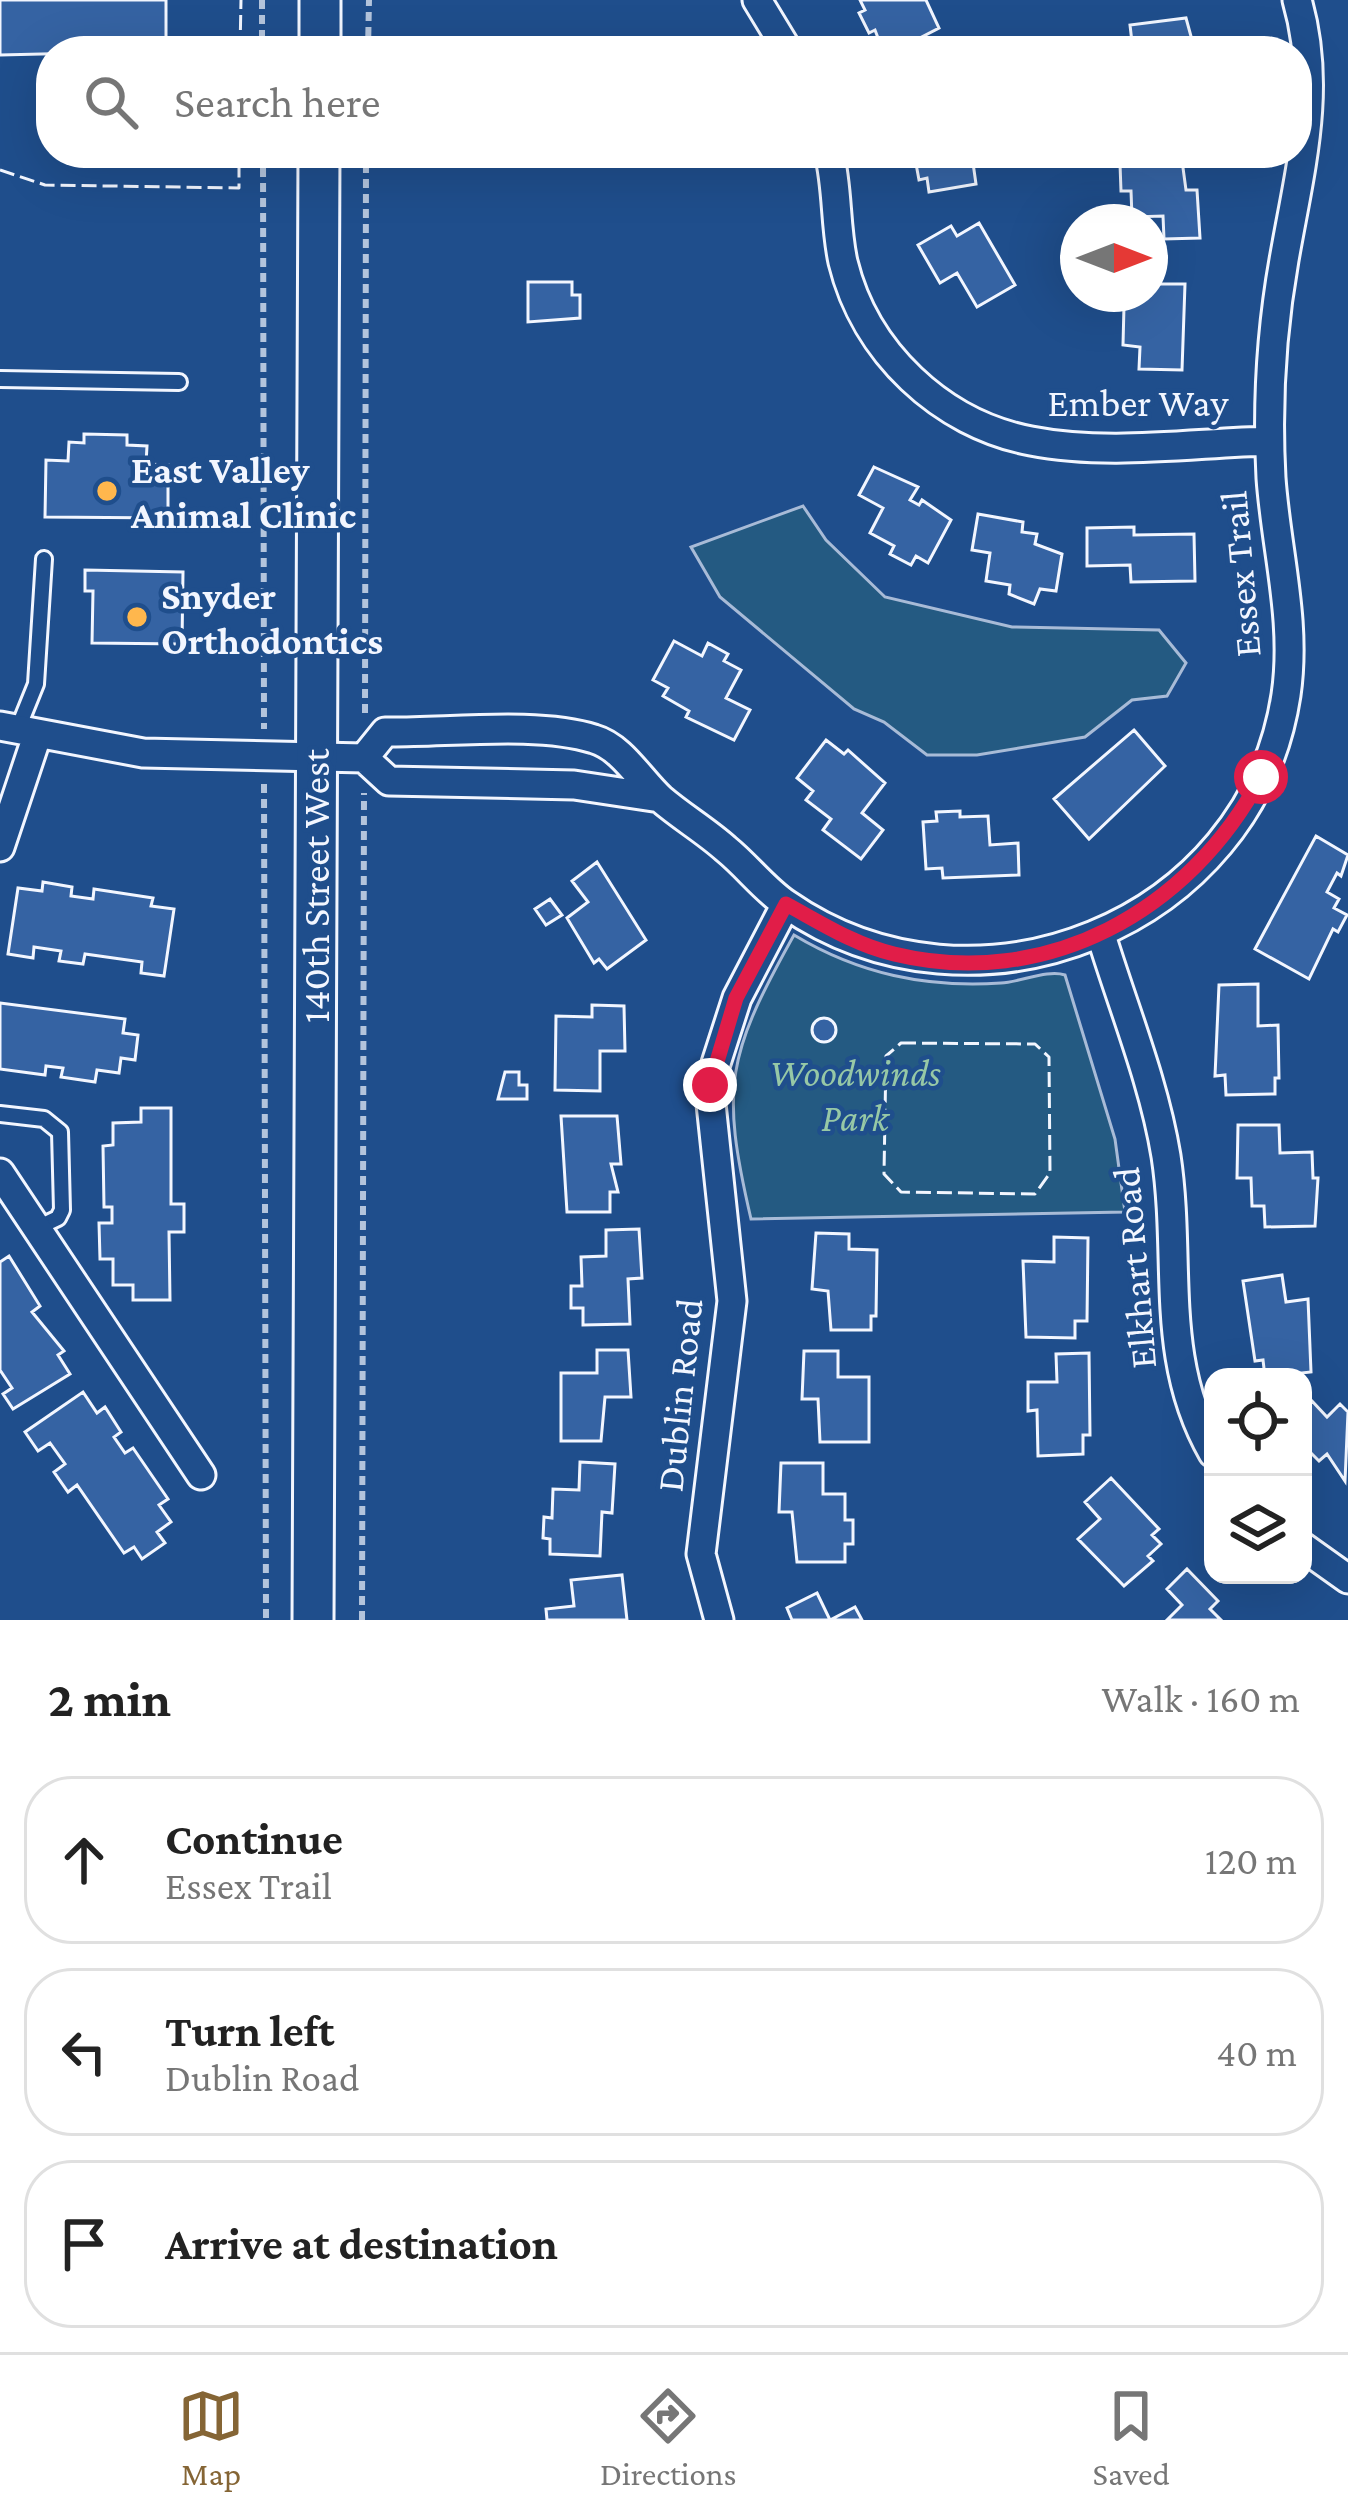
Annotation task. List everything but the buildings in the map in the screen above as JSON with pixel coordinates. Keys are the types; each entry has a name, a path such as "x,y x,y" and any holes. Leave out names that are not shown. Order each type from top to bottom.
{"street":[{"path":"320,0 320,36"},
{"path":"757,0 779,36"},
{"name":"Essex Trail","path":"1297,0 1300,36"},
{"name":"140th Street West","path":"313,1620 319,168"},
{"name":"Ember Way","path":"831,168 843,261 859,305 896,362 947,408 1032,442 1082,446 1269,441"},
{"name":"Essex Trail","path":"364,758 385,732 534,732 596,739 626,760 660,798 725,847 786,904 862,944 953,963 1029,957 1101,935 1160,901 1209,856 1245,806 1272,745 1286,697 1290,641 1269,441 1276,313 1302,168"},
{"path":"0,847 18,731"},
{"name":"Essex Trail","path":"18,731 143,753 364,758 388,781 574,785 660,798"},
{"name":"Dublin Road","path":"719,1620 701,1554 733,1301 710,1085 736,998 786,904"},
{"name":"Elkhart Road","path":"1101,935 1165,1151 1174,1223 1178,1371 1204,1432"},
{"path":"0,1173 201,1475"},
{"path":"1312,1553 1348,1579"}],"lane":[{"path":"0,380 179,382"},
{"path":"18,731 36,684 44,559"},
{"path":"0,1114 44,1119 60,1132 62,1210 58,1218 37,1228"}],"path":[{"path":"262,0 262,36"},
{"path":"368,36 369,0"},
{"path":"263,168 266,1620"},
{"path":"364,710 366,168"},
{"path":"362,1620 364,758"}],"green space":[{"path":"803,506 826,540 885,597 1012,627 1159,630 1186,663 1167,696 1132,700 1085,737 977,755 927,755 884,722 854,709 720,597 691,547"},
{"name":"Woodwinds Park","path":"794,935 868,969 920,980 973,984 1065,975 1115,1139 1125,1212 751,1219 735,1135 736,1072 755,1011"}],"fence":[{"path":"240,36 241,0"},
{"path":"0,170 45,185 239,188 239,168"},
{"path":"901,1043 1035,1044 1049,1057 1050,1173 1035,1194 901,1192 884,1174 886,1056 901,1043"}],"place":[{"name":"East Valley Animal Clinic","path":"107,491"},
{"name":"Snyder Orthodontics","path":"137,617"}],"route":[{"path":"710,1085 736,998 786,904 862,944 921,959 982,963 1045,954 1101,935 1160,901 1227,834 1261,777"}]}
